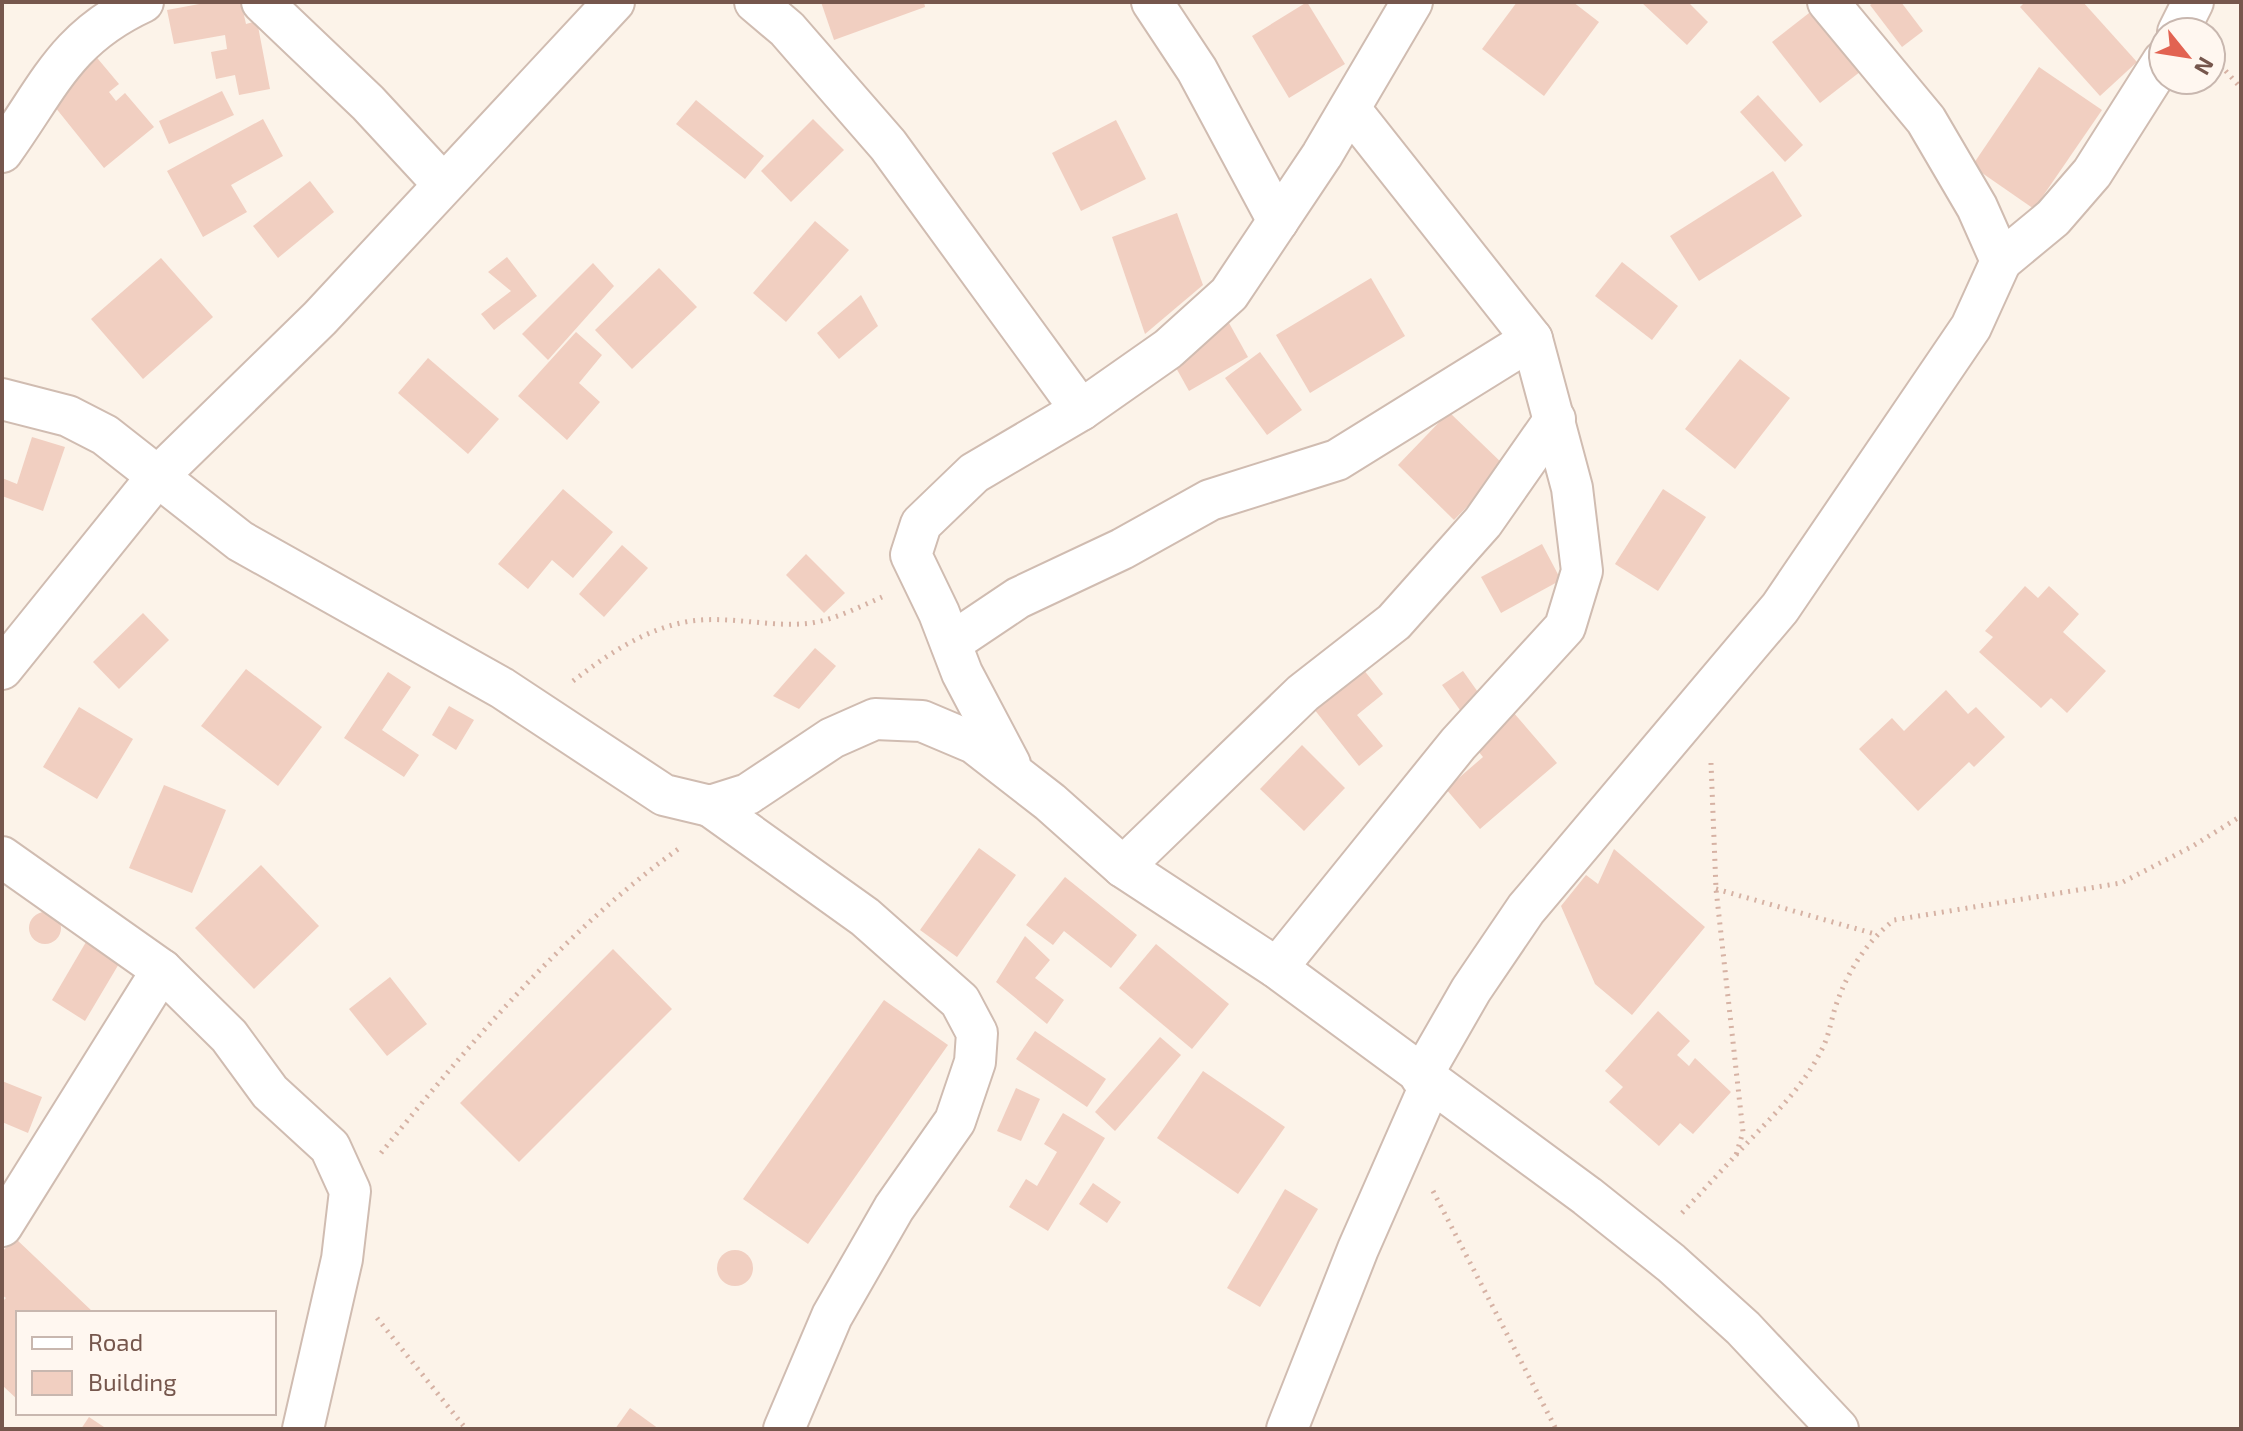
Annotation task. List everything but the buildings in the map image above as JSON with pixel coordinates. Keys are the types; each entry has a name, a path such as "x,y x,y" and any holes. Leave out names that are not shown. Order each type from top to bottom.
{"street":[{"path":"2,152 90,19 143,2"},
{"path":"262,2 368,103 443,184"},
{"path":"2,669 156,478 320,318 614,2"},
{"path":"755,2 787,29 888,145 1081,410"},
{"path":"1152,2 1197,70 1278,221"},
{"path":"1015,775 962,673 911,555 921,524 974,473 1081,410 1168,349 1229,294 1350,109 1412,2"},
{"path":"1828,2 1926,120 1977,207 2001,261"},
{"path":"1287,1429 1426,1080 1471,990 1526,909 1780,608 1971,327 2001,261 2053,218 2092,173 2147,86"},
{"path":"1277,968 1458,744 1565,627 1582,571 1572,488 1532,339 1350,109"},
{"path":"951,643 1018,598 1122,549 1210,500 1337,460 1532,339"},
{"path":"2,399 68,416 105,435 240,541 424,643 535,710 664,795 717,811 865,917 960,1001 977,1033 975,1062 955,1121 894,1208 832,1316 784,1429"},
{"path":"1123,867 1303,693 1394,622 1483,522 1555,419"},
{"path":"717,811 832,738 875,719 922,721 974,743 1123,867 1277,968 1587,1196 1651,1247 1743,1328 1838,1429"},
{"path":"2,857 162,970 229,1036 270,1092 330,1147 350,1191 339,1270 303,1429"},
{"path":"2,1226 162,970"}],"path":[{"path":"2227,72 2241,88"},
{"path":"535,710 614,650 653,632 692,621 803,624 849,612 923,578"},
{"path":"1710,694 1716,889 1727,1010 1742,1109 1743,1132 1736,1155"},
{"path":"350,1191 448,1070 559,950 717,811"},
{"path":"1651,1247 1806,1078 1823,1048 1837,1002 1860,955 1875,934 1894,920 2121,883 2193,846 2241,816"},
{"path":"1716,889 1875,934"},
{"path":"1432,1189 1556,1429"},
{"path":"339,1270 466,1429"}]}
